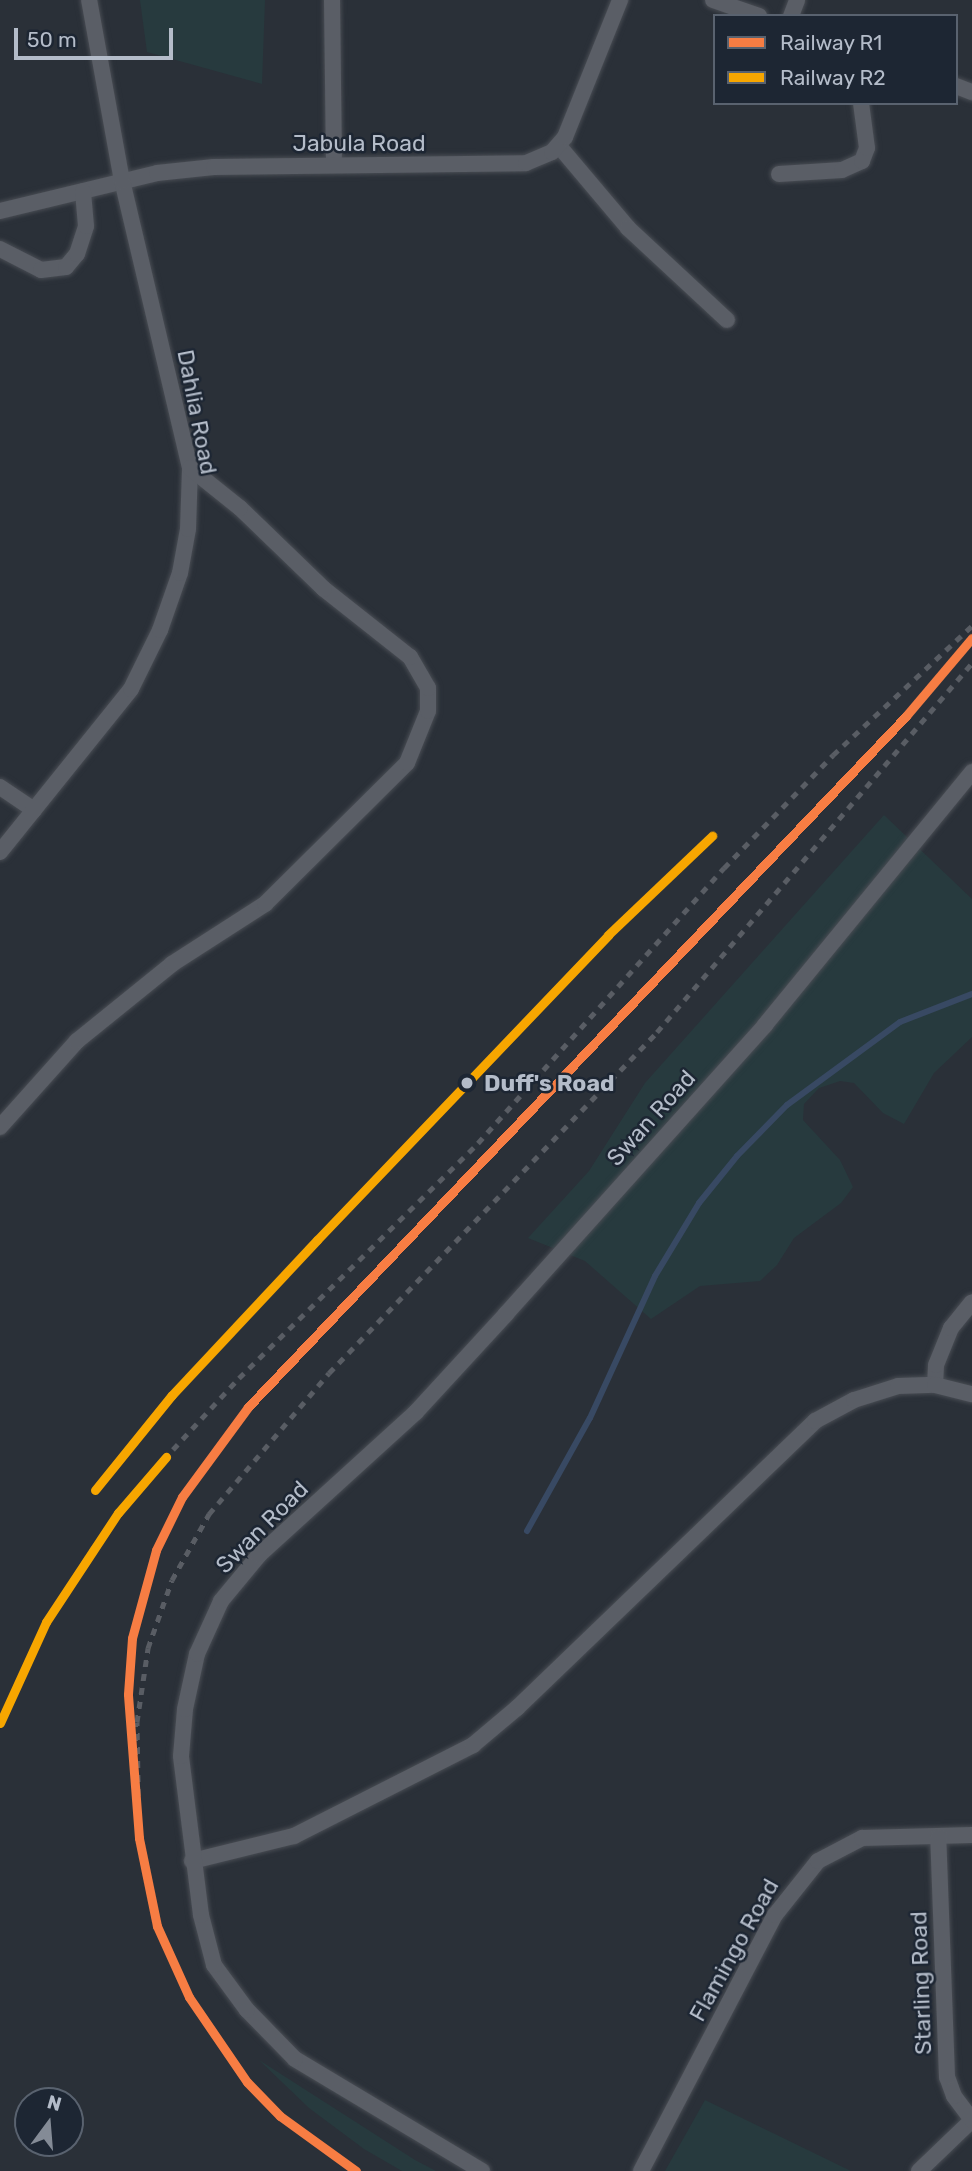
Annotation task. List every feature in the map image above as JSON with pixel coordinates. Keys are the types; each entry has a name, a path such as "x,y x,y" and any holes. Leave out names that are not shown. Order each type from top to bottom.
{"street":[{"name":"Dahlia Road","path":"0,852 131,689 160,630 180,573 188,529 190,468 122,181 89,0"},
{"path":"332,0 334,165"},
{"path":"620,0 576,116 559,146 628,228 727,320"},
{"path":"713,0 753,14"},
{"path":"779,174 842,170 862,161 867,148 861,105"},
{"name":"Jabula Road","path":"0,211 122,181 214,167 509,167 542,158 559,146"},
{"path":"0,249 41,270 66,267 77,254 86,226 83,191"},
{"path":"0,1128 77,1041 172,964 265,904 407,763 428,711 428,688 410,657 324,589 240,508 190,468"},
{"name":"Swan Road","path":"192,1861 181,1756 185,1709 197,1654 220,1601 260,1555 416,1412 506,1314 765,1025 972,772"},
{"path":"0,787 34,810"},
{"path":"935,1385 936,1366 951,1328 972,1302"},
{"path":"482,2171 295,2059 247,2010 214,1965 192,1861 294,1836 473,1745 815,1421 854,1400 898,1386 935,1385 972,1394"},
{"name":"Flamingo Road","path":"641,2171 775,1915 795,1886 818,1861 862,1838 972,1835"},
{"name":"Starling Road","path":"938,1837 947,2077 954,2096 972,2120"},
{"path":"919,2171 972,2120"}],"green space":[{"path":"140,0 265,0 262,84 147,52"},
{"path":"884,815 972,899 972,1037 934,1073 904,1124 883,1113 854,1083 840,1081 819,1088 804,1104 803,1120 840,1160 853,1187 841,1203 794,1238 777,1265 760,1281 700,1286 651,1319 585,1261 528,1238 589,1171 645,1083"},
{"path":"259,2060 436,2171 402,2171 364,2149 309,2108"},
{"path":"705,2100 851,2171 665,2171"}],"waterway":[{"path":"527,1531 590,1418 655,1276 699,1203 737,1156 787,1105 900,1022 972,994"}],"railway":[{"path":"0,1723 46,1622 93,1548 154,1470 239,1378 478,1143 724,868 833,755 972,626"},
{"path":"139,1838 137,1722 148,1648 172,1580 209,1514 329,1373 657,1032 972,663"}],"rail line":[{"name":"R1","path":"356,2171 280,2116 247,2082 189,1997 157,1926 139,1838 128,1694 132,1638 156,1550 182,1497 248,1407 906,716 972,638"},
{"name":"R2","path":"95,1490 172,1395 317,1240 608,935 712,836"},
{"name":"R2","path":"0,1723 46,1622 118,1513 166,1457"}],"place":[{"name":"Duff's Road","path":"467,1083"}]}
